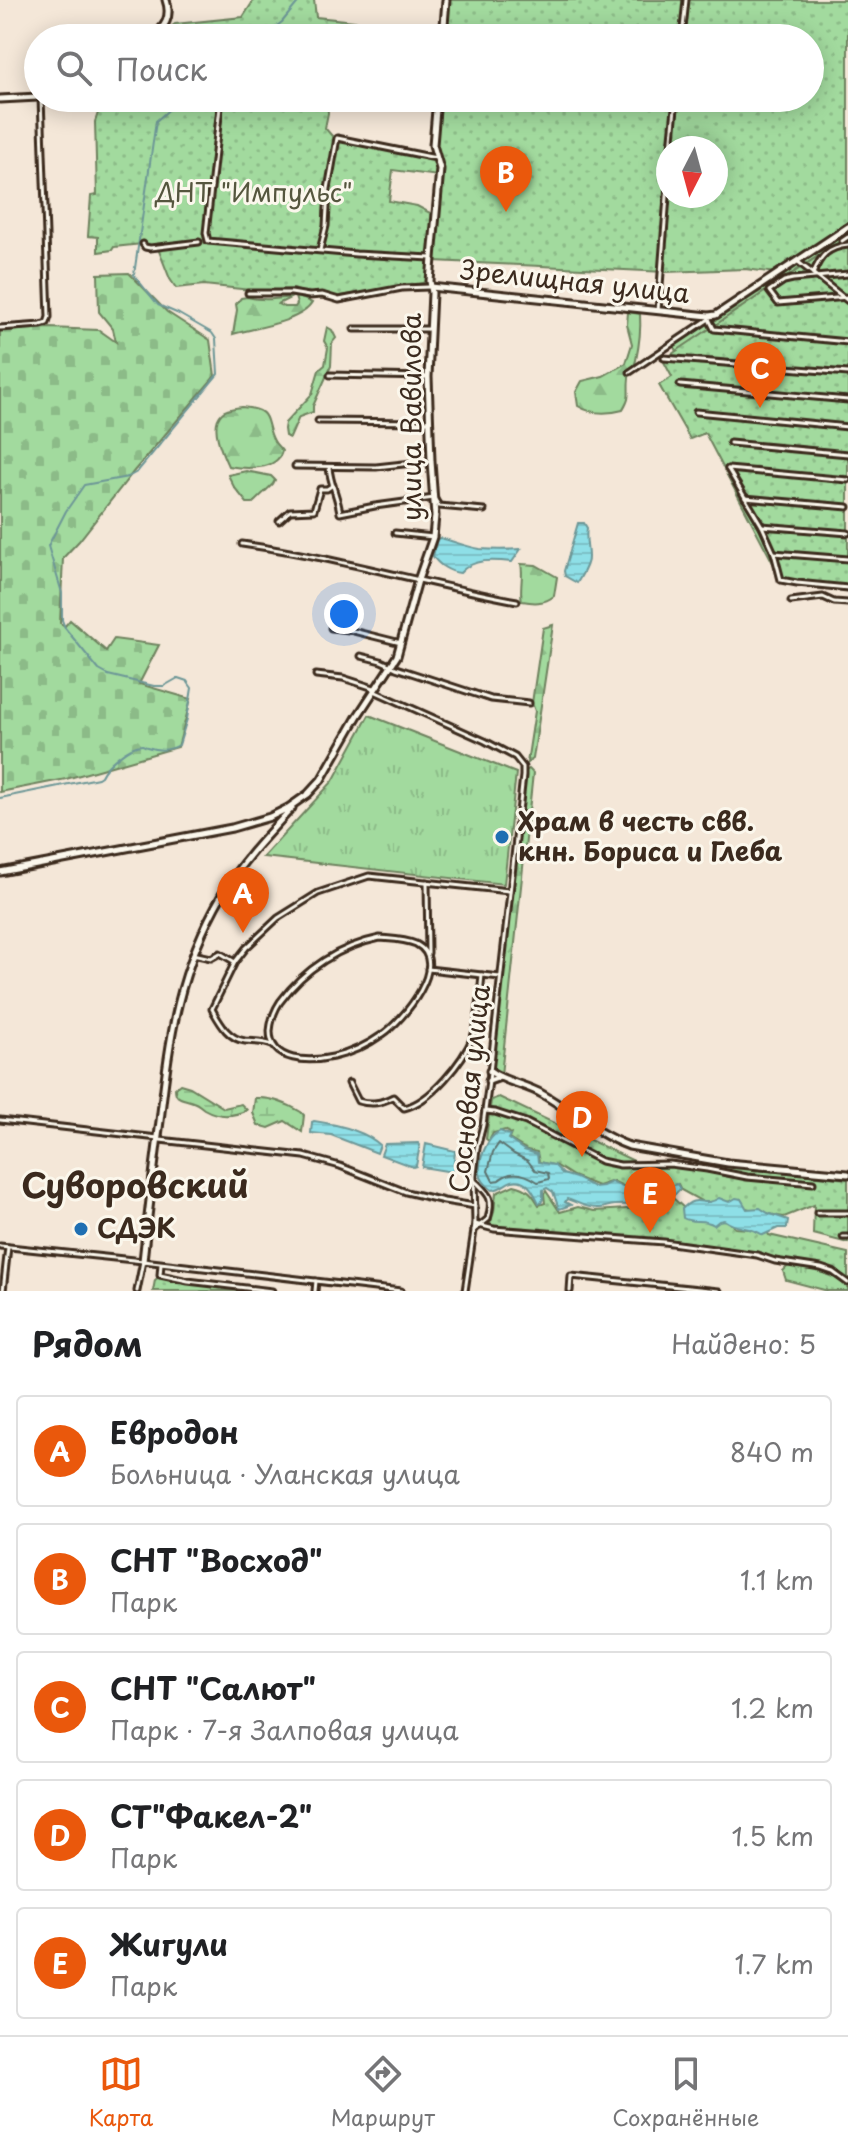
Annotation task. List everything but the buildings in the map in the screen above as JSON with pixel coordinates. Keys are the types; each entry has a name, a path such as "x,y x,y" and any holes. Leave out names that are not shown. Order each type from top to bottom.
{"street":[{"path":"165,24 169,16 166,0"},
{"path":"444,24 446,0"},
{"path":"683,24 686,0"},
{"path":"0,99 24,98"},
{"path":"0,328 47,323 49,317 40,112"},
{"path":"219,112 206,233 208,241 432,258"},
{"name":"улица Вавилова","path":"143,1261 174,1017 193,954 211,915 239,869 321,780 391,665 401,643 433,537 435,516 428,377 432,258 440,169 433,139 436,112"},
{"path":"672,136 675,112"},
{"path":"320,250 337,138 436,158"},
{"path":"658,311 666,208"},
{"name":"Зрелищная улица","path":"630,372 848,227"},
{"path":"842,241 848,237"},
{"path":"143,244 150,248 199,242"},
{"path":"814,276 820,257 835,246 848,245"},
{"path":"797,261 846,298"},
{"path":"846,298 780,303 769,291 784,281 848,274"},
{"path":"248,293 322,295 339,300 413,287 431,287"},
{"name":"Зрелищная улица","path":"431,287 701,316 716,315"},
{"path":"709,319 714,329 848,342"},
{"path":"354,329 430,329"},
{"path":"664,358 848,373"},
{"path":"330,375 428,377"},
{"path":"680,385 848,400"},
{"path":"696,412 848,427"},
{"path":"318,421 429,422"},
{"path":"730,443 848,454"},
{"path":"295,466 376,467 431,461"},
{"path":"329,467 340,513 434,498 439,506 484,510"},
{"path":"848,480 728,469 762,526 781,580 848,588"},
{"path":"279,521 290,511 314,510 320,489 333,485"},
{"path":"745,498 848,507"},
{"path":"762,526 848,533"},
{"path":"395,533 433,537"},
{"path":"242,544 517,601"},
{"path":"774,553 848,559"},
{"path":"791,601 823,597 848,603"},
{"path":"331,628 401,643"},
{"path":"361,656 491,699 529,703"},
{"path":"316,675 343,678 375,690"},
{"name":"Сосновая улица","path":"375,690 515,757 521,764 523,776 489,1081 477,1148 475,1224 465,1291"},
{"name":"улица Вавилова","path":"0,872 232,828 270,817 301,799"},
{"path":"427,882 428,969 421,990 405,1013 382,1035 335,1056 304,1059 285,1056 274,1046 257,1040 242,1041 228,1034 212,1009 235,962 278,918 318,893 369,876 427,882 509,891"},
{"path":"274,1046 270,1033 279,1003 311,970 341,950 375,939 398,939 416,944 428,961"},
{"path":"193,954 211,958 220,953 235,962"},
{"path":"428,969 500,977"},
{"path":"349,1083 358,1101 380,1103 393,1097 404,1108 439,1085 474,1036 482,975"},
{"path":"490,1071 523,1084 590,1127 629,1146 728,1163 848,1174"},
{"path":"489,1081 501,1077"},
{"path":"485,1111 526,1122 601,1161 620,1165 670,1164 747,1177 813,1183"},
{"path":"0,1120 304,1156 340,1166 406,1192 475,1206"},
{"path":"474,1180 492,1202 488,1219 474,1230"},
{"path":"817,1213 848,1213"},
{"path":"475,1224 541,1233 664,1242 757,1255 821,1268 848,1283"},
{"path":"0,1246 401,1291"},
{"path":"3,1291 8,1247"},
{"path":"137,1291 143,1261"},
{"path":"162,1263 160,1275 272,1291"},
{"path":"570,1291 571,1276 719,1291"},
{"path":"315,1291 316,1281"}],"green space":[{"path":"254,0 314,0 316,17 355,21 353,24 175,24 243,17"},
{"path":"448,0 848,0 848,226 776,273 745,269 666,272 434,261 441,162 435,142 437,112 824,112 824,24 445,24"},
{"name":"ДНТ \"Импульс\"","path":"98,112 328,112 325,128 332,136 436,155 440,163 438,176 393,170 389,201 417,206 434,215 429,282 334,297 306,294 294,289 260,291 204,285 176,288 157,246 142,244 98,252 98,237 88,236 91,196 97,195 95,122"},
{"path":"848,228 848,236 676,352 674,346"},
{"path":"848,236 848,589 782,580 705,433 690,439 659,385 672,377 663,360"},
{"path":"129,273 167,312 210,340 215,376 63,558 60,623 65,626 70,620 106,651 114,639 159,645 139,684 191,699 178,747 66,779 0,792 0,331 49,328 99,330 116,342 113,329 99,312 98,274"},
{"path":"247,297 292,297 278,304 284,307 295,307 295,297 312,303 288,320 233,334 236,304"},
{"path":"628,312 640,314 640,326 626,405 623,410 611,412 583,409 578,406 576,392 582,381 603,376 626,363 632,344 627,325"},
{"path":"327,327 336,338 332,343 331,366 313,412 299,417 290,438 285,436 285,423 312,394 319,370 325,365"},
{"path":"252,408 266,417 274,441 282,451 274,462 251,468 228,466 218,439 218,418 224,411"},
{"path":"246,471 271,476 275,480 253,503 247,503 228,475"},
{"path":"521,564 536,565 557,577 554,596 542,602 522,601"},
{"path":"553,625 533,759 527,763 543,628"},
{"path":"369,715 516,773 504,884 263,857 333,781"},
{"path":"529,769 533,773 501,1075 492,1072 524,772"},
{"path":"180,1084 224,1108 241,1104 247,1110 226,1115 209,1112 196,1103 178,1097 175,1088"},
{"path":"499,1097 638,1163 719,1166 848,1179 848,1243 813,1234 814,1205 784,1217 742,1207 740,1199 710,1206 681,1190 678,1184 654,1189 625,1187 613,1181 598,1186 557,1166 539,1162 537,1152 509,1139 511,1134 505,1130 493,1133 489,1141 486,1139 491,1100"},
{"path":"255,1098 279,1102 301,1112 304,1115 302,1132 285,1121 269,1128 258,1125 253,1113"},
{"path":"514,1185 529,1192 539,1205 545,1203 546,1191 560,1212 578,1207 594,1211 644,1208 661,1205 673,1198 696,1219 728,1220 735,1228 766,1230 769,1235 848,1253 848,1285 833,1274 755,1256 663,1243 489,1227 496,1193"},
{"path":"788,1266 827,1274 848,1286 848,1291 828,1291 786,1280 783,1271"},
{"path":"160,1276 259,1291 153,1291 155,1280"}],"water":[{"path":"578,523 584,523 587,528 588,560 577,583 565,576 564,571"},
{"path":"437,539 480,549 521,549 512,562 477,562 460,573 445,568 433,556"},
{"path":"314,1121 340,1126 366,1136 380,1145 377,1153 331,1135 311,1133"},
{"path":"500,1131 510,1135 508,1139 524,1150 537,1154 538,1162 554,1165 563,1174 594,1187 611,1182 625,1188 654,1190 677,1184 680,1189 658,1203 599,1208 567,1199 565,1202 571,1205 559,1209 553,1192 547,1188 543,1190 541,1203 522,1181 512,1181 492,1190 481,1177 480,1162 487,1144"},
{"path":"418,1143 416,1166 413,1167 381,1155 385,1144"},
{"path":"426,1144 455,1151 453,1172 422,1167"},
{"path":"719,1198 729,1202 741,1199 747,1209 760,1208 788,1220 787,1228 778,1228 763,1235 724,1220 714,1225 683,1218 682,1209 687,1204"}],"waterway":[{"path":"280,24 300,0"},
{"path":"0,798 98,778 118,756 137,746 160,750 175,747 179,745 187,719 192,688 187,681 178,678 164,686 154,686 108,675 99,670 65,628 62,593 48,546 84,485 128,477 137,472 218,374 216,339 212,333 158,305 134,275 156,121 166,112"}],"place":[{"name":"СНТ \"Восход\"","path":"506,212"},
{"name":"СНТ \"Салют\"","path":"760,408"},
{"name":"Храм в честь свв. кнн. Бориса и Глеба","path":"502,837"},
{"name":"Евродон","path":"243,933"},
{"name":"СТ\"Факел-2\"","path":"582,1157"},
{"name":"СДЭК","path":"81,1229"},
{"name":"Жигули","path":"650,1233"}],"district":[{"name":"Суворовский","path":"135,1186"}]}
